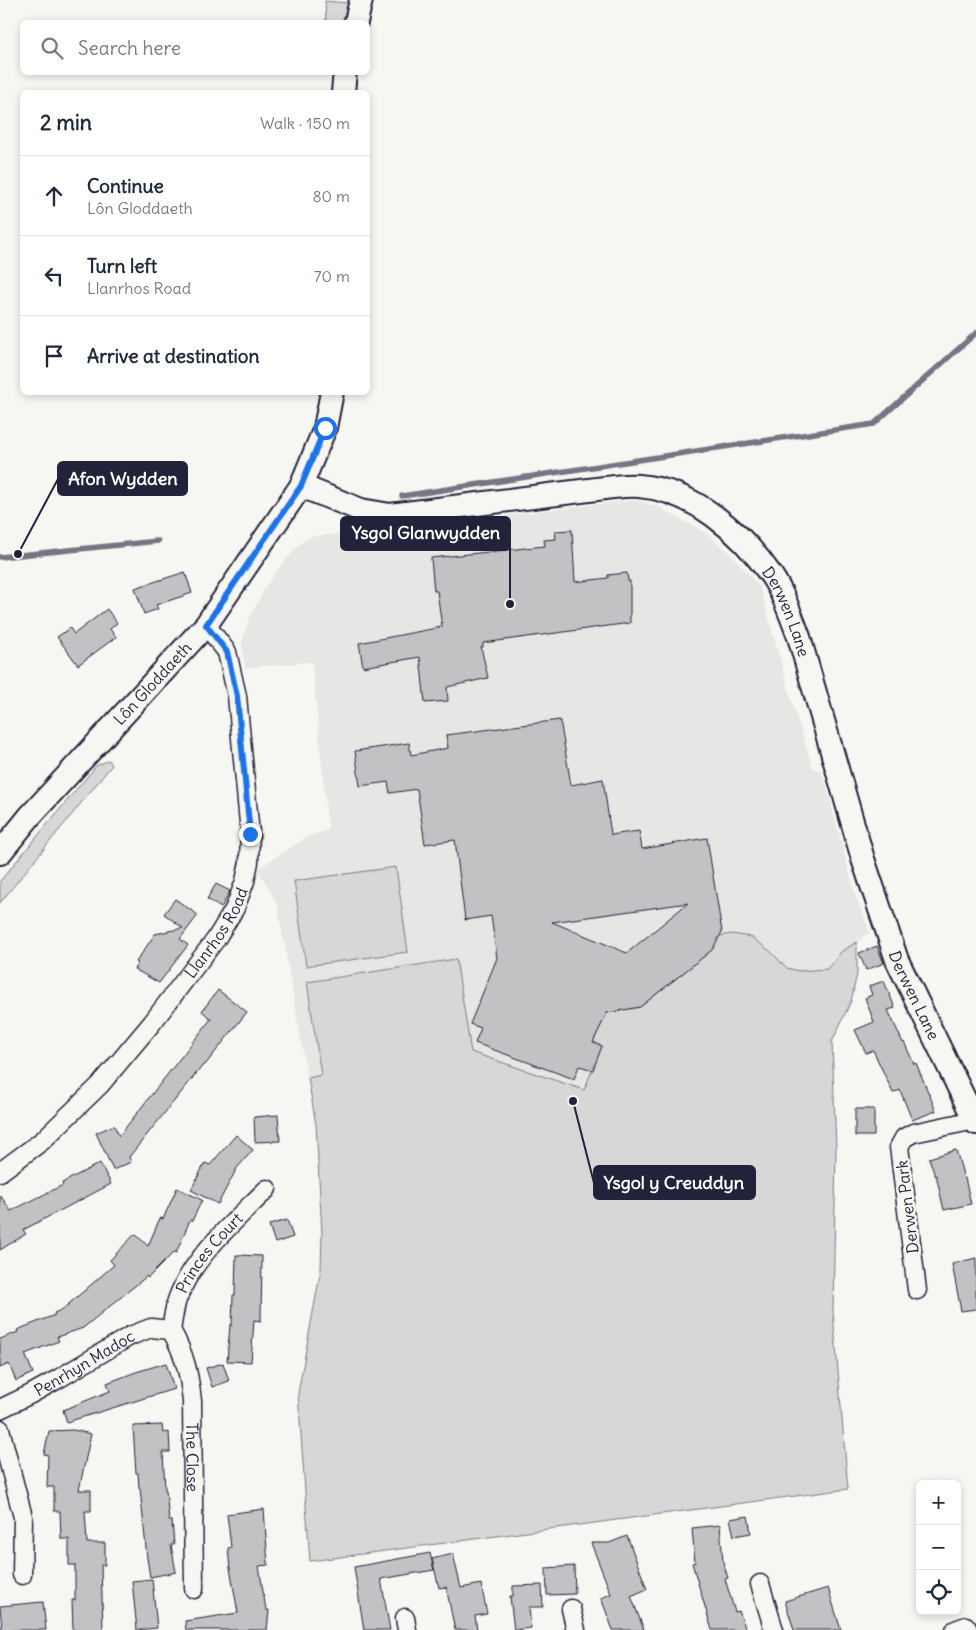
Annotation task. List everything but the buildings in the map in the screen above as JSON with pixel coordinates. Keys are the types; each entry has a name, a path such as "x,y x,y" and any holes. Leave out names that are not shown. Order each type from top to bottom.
{"street":[{"path":"356,20 361,0"},
{"path":"343,90 344,75"},
{"name":"Lôn Gloddaeth","path":"0,854 30,816 206,625 301,486 325,428 331,395"},
{"name":"Derwen Lane","path":"301,486 361,510 390,515 595,489 639,486 688,499 722,523 750,549 771,575 786,603 799,637 863,859 898,960 975,1122"},
{"name":"Llanrhos Road","path":"0,1172 42,1141 100,1086 152,1023 216,939 235,908 247,872 250,834 237,696 227,652 206,625"},
{"name":"Derwen Park","path":"917,1290 900,1147 904,1138 913,1133 975,1122"},
{"name":"Princes Court","path":"171,1330 177,1300 188,1276 202,1256 267,1189"},
{"name":"Penrhyn Madoc","path":"0,1409 45,1387 130,1336 151,1328 171,1330"},
{"name":"The Close","path":"171,1330 182,1349 189,1371 192,1401 194,1588"},
{"path":"0,1429 23,1517 22,1575"},
{"path":"760,1584 774,1630"},
{"path":"571,1609 576,1630"},
{"path":"955,1630 966,1626 968,1630"}],"shaded area":[{"path":"325,1 348,3 343,20 326,20"},
{"path":"634,500 657,506 706,533 729,552 760,587 813,768 821,771 826,784 855,894 870,932 857,942 857,974 851,1001 832,1042 836,1149 833,1312 848,1489 310,1561 298,1393 321,1269 322,1233 316,1125 277,904 258,869 307,837 328,830 312,662 245,668 242,642 248,621 266,586 280,567 301,543 313,536 406,529"},
{"path":"109,760 112,765 0,903 0,881 96,766"},
{"path":"396,867 408,952 306,966 294,881"},
{"path":"732,934 751,937 770,951 787,968 799,971 827,969 842,951 857,942 857,974 851,1001 832,1042 836,1149 833,1312 848,1489 310,1561 298,1393 321,1269 322,1233 316,1125 308,1078 321,1075 307,982 456,959 471,1052 584,1090 602,1046 593,1042 607,1013 640,1007 712,950 719,936"}],"waterway":[{"path":"402,496 874,424 976,333"},
{"path":"0,557 158,541"}],"place":[{"name":"Afon Wydden","path":"18,554"},
{"name":"Ysgol Glanwydden","path":"510,604"},
{"name":"Ysgol y Creuddyn","path":"573,1101"}],"route":[{"path":"250,834 237,696 227,652 206,625 301,486 325,428"}]}
